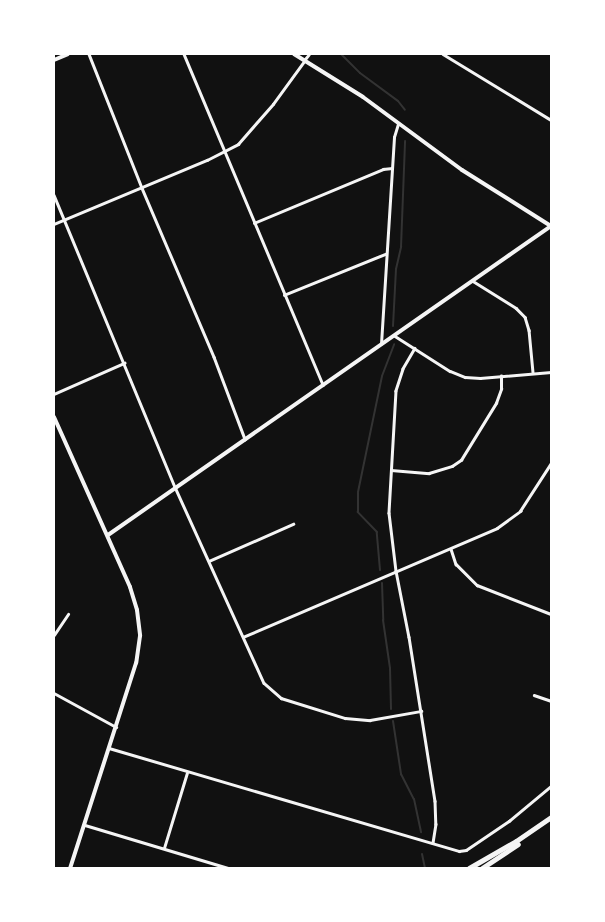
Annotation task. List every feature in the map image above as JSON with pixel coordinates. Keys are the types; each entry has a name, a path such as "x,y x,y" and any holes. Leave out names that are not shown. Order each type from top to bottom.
{"highway":[{"path":"482,868 524,840 551,817"},
{"path":"469,868 538,827"}],"main road":[{"path":"54,60 68,54"},
{"path":"108,536 175,487 551,226 462,170 399,122 305,59 294,54"},
{"path":"54,417 108,536 134,599 140,627 136,663 70,868"}],"street":[{"path":"89,54 142,188 214,357 245,439"},
{"path":"184,54 323,385"},
{"path":"54,224 142,188 238,144 248,134 309,54"},
{"path":"444,54 551,120"},
{"path":"381,345 385,254 394,137 399,122"},
{"path":"254,223 383,169 392,168"},
{"path":"54,195 175,487 264,683 281,698 329,714 358,720 421,711"},
{"path":"284,295 385,254"},
{"path":"473,281 516,308 525,317 529,330 533,372"},
{"path":"395,336 450,371 465,377 480,378 533,372 551,372"},
{"path":"415,348 403,369 396,391 389,513 396,571 435,801 436,824 432,843"},
{"path":"54,394 124,363"},
{"path":"391,470 429,473 452,466 461,460 496,403 501,389 501,376"},
{"path":"243,637 450,549 514,518 531,496 551,463"},
{"path":"209,561 293,524"},
{"path":"450,549 456,564 477,585 551,612"},
{"path":"54,635 68,614"},
{"path":"54,693 116,727"},
{"path":"534,695 551,701"},
{"path":"109,748 187,773 449,849 466,850 509,821 551,786"},
{"path":"164,848 187,773"},
{"path":"85,824 228,868"}],"waterway":[{"path":"341,54 360,73 398,101 405,110"},
{"path":"393,326 396,269 401,247 405,141"},
{"path":"380,570 377,532 358,512 358,492 382,376 394,344"},
{"path":"382,583 383,620 390,668 391,709"},
{"path":"393,721 401,774 414,799 421,832"},
{"path":"422,854 425,868"}]}
